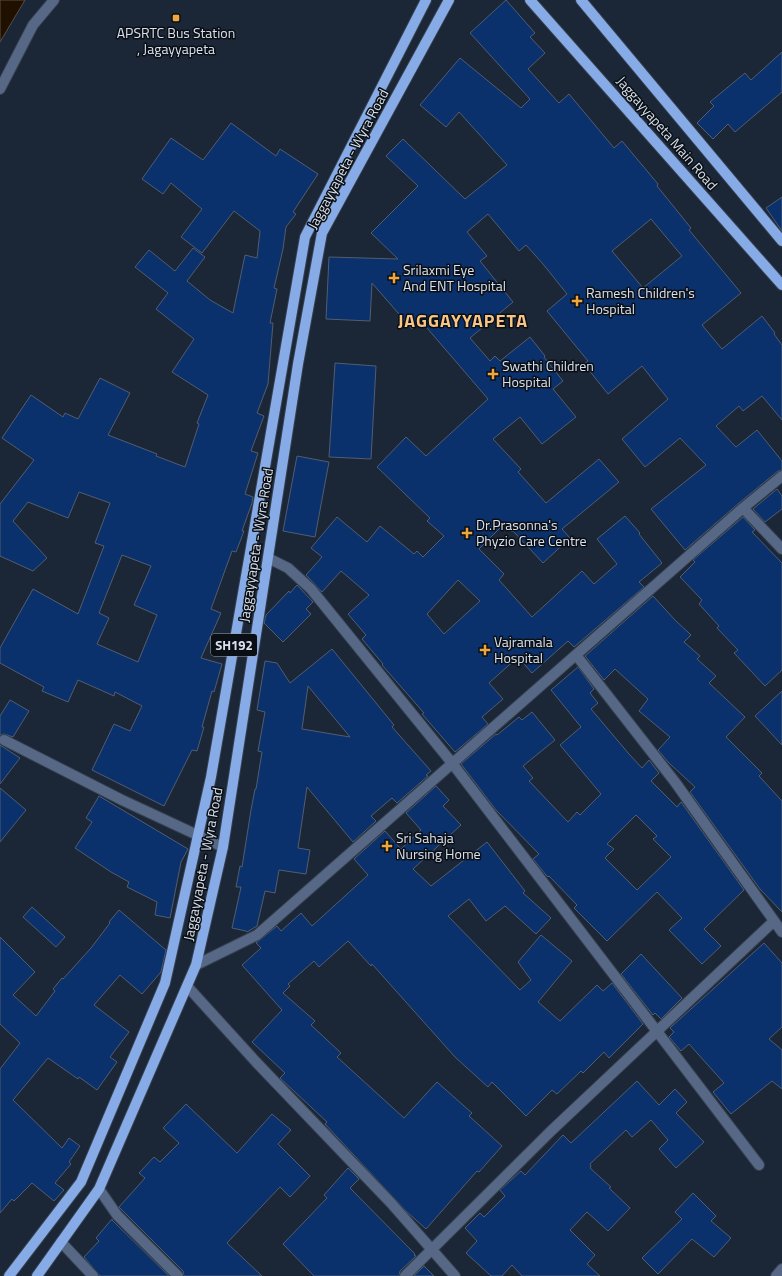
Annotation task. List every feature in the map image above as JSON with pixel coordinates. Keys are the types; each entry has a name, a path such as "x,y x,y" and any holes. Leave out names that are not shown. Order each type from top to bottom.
{"main road":[{"name":"SH192","path":"9,1276 81,1182 165,983 212,777 305,237 426,0"},
{"name":"Jaggayyapeta - Wyra Road","path":"37,1276 99,1189 196,965 224,846 298,364 322,233 449,0"},
{"name":"Jaggayyapeta Main Road","path":"530,0 782,285"},
{"path":"581,0 782,241"}],"street":[{"path":"0,89 33,25 54,0"},
{"path":"196,965 257,935 576,654 743,508 782,476"},
{"path":"743,508 782,549"},
{"path":"268,558 288,568 312,590 452,763 759,1165"},
{"path":"576,654 675,782 782,932"},
{"path":"4,740 122,800 224,846"},
{"path":"405,1276 551,1131 774,921"},
{"path":"187,986 256,1062 391,1203 455,1276"},
{"path":"99,1189 117,1215 178,1276"},
{"path":"61,1242 93,1276"},
{"path":"776,1276 782,1269"}],"shaded area":[{"path":"0,0 25,0 0,42"}],"building":[{"path":"506,0 535,33 530,37 545,53 528,69 559,103 569,94 614,148 622,141 658,184 657,186 691,228 689,230 741,293 702,325 722,349 762,316 775,333 774,334 782,345 782,420 762,396 743,411 739,406 716,426 736,447 757,430 782,461 782,470 778,471 739,503 685,550 651,509 706,465 680,438 645,467 622,439 668,399 642,366 608,394 584,364 588,361 547,311 567,294 543,264 526,245 519,251 488,214 467,232 487,256 480,261 513,302 470,338 490,361 495,356 500,361 530,337 563,381 553,389 576,417 542,444 520,417 493,439 521,469 518,472 546,503 599,459 619,482 562,529 570,538 543,563 513,531 512,532 504,524 479,549 504,574 499,580 532,617 582,571 594,584 617,564 597,539 625,516 640,533 639,534 662,563 639,582 644,587 574,647 568,641 532,673 518,657 489,683 503,699 482,717 488,724 455,752 422,714 424,713 382,665 383,664 362,639 366,635 348,614 369,595 341,571 322,592 306,575 322,557 311,548 337,517 367,542 380,526 414,554 417,551 423,557 444,536 427,521 430,518 377,467 406,437 426,456 488,399 421,321 412,329 372,283 370,321 326,319 329,257 398,259 371,233 418,186 386,156 403,139 465,199 507,165 459,112 446,127 420,105 460,58 521,108 530,99 470,33","holes":["651,219 682,256 643,288 612,251","458,580 480,601 444,634 427,614"]},
{"path":"782,52 782,92 735,132 728,124 713,139 697,123 714,106 710,102 745,73 751,80"},
{"path":"231,123 276,156 280,149 318,174 293,212 296,214 286,227 283,249 274,288 277,289 270,323 273,323 268,384 257,413 264,416 251,451 258,453 245,494 253,497 252,503 236,552 232,551 211,609 221,613 201,658 222,664 214,692 212,691 197,751 192,750 164,806 92,770 114,724 130,731 142,706 115,692 114,696 78,680 68,702 42,691 44,687 0,663 0,648 33,589 78,614 104,546 95,543 110,503 79,492 68,518 28,502 13,521 47,558 33,571 0,556 0,504 34,460 2,438 31,395 63,417 65,413 78,419 100,378 130,393 108,435 157,454 156,456 185,467 199,424 197,423 208,395 172,372 194,339 156,309 168,293 135,267 149,250 175,271 193,248 205,257 187,281 210,300 233,313 245,255 257,258 260,231 234,211 202,253 181,237 202,209 171,183 163,194 142,179 171,138 203,160","holes":["122,555 151,566 134,605 157,615 138,662 97,644 109,618 99,613"]},
{"path":"782,197 782,231 766,208"},
{"path":"335,363 376,366 371,459 329,457"},
{"path":"297,456 329,462 315,537 283,531"},
{"path":"777,489 782,496 782,509 765,522 753,509"},
{"path":"743,517 755,530 752,532 782,563 782,670 765,686 734,653 738,650 717,628 719,626 699,604 702,600 680,577 695,562 693,560"},
{"path":"297,585 313,602 306,609 311,614 283,642 264,623 266,615 289,591 290,593"},
{"path":"653,596 691,635 684,642 700,656 697,659 716,676 709,683 745,717 726,737 762,773 759,776 782,801 782,912 760,889 690,792 695,787 669,763 658,750 670,737 639,711 648,699 615,669 604,680 585,656"},
{"path":"332,649 394,725 392,727 431,771 426,775 428,776 397,803 392,798 371,816 376,821 353,842 307,787 298,848 310,850 306,874 279,870 275,893 265,891 257,926 247,932 232,928 241,887 236,887 240,866 242,867 262,752 258,751 265,712 257,710 265,661 277,663 290,683","holes":["308,686 350,737 302,729"]},
{"path":"578,667 594,689 590,693 598,703 591,709 642,768 649,760 659,773 651,781 677,807 681,802 744,890 704,929 721,946 702,964 669,930 682,918 657,892 607,941 574,908 577,905 549,876 548,877 546,875 533,859 539,854 496,810 461,764 496,734 497,735 519,717 522,720 532,712 555,740 523,766 533,778 529,781 568,822 577,812 580,815 601,794 560,745 581,727 551,690","holes":["636,815 657,836 653,839 671,857 637,890 605,858 614,849 607,844"]},
{"path":"782,691 782,745 755,716"},
{"path":"10,700 29,711 13,737 4,734 0,735 0,716"},
{"path":"0,745 20,758 0,784"},
{"path":"436,786 449,800 443,806 461,825 413,869 431,886 487,842 525,891 523,893 551,918 536,934 505,906 486,921 469,899 448,916 520,990 531,980 518,962 541,935 572,961 538,1002 560,1021 597,985 603,991 612,983 643,1024 609,1058 604,1052 583,1073 581,1071 557,1094 552,1090 526,1116 492,1082 488,1087 455,1057 372,964 371,966 348,941 319,967 314,961 288,984 290,986 283,993 315,1021 311,1025 341,1053 337,1057 404,1118 437,1082 472,1113 469,1116 502,1146 479,1172 477,1171 426,1229 406,1211 325,1124 327,1122 280,1078 285,1073 252,1042 282,1010 242,965 261,948 256,943 277,926 281,931 301,913 312,926 368,875 354,859 385,831 401,849 421,830 406,813"},
{"path":"0,788 26,810 0,842"},
{"path":"99,796 188,849 181,862 170,918 155,915 157,902 127,887 129,882 75,848 92,822 86,818"},
{"path":"32,907 65,937 56,947 23,917"},
{"path":"119,910 166,950 161,972 142,994 120,975 94,1005 129,1032 110,1057 117,1062 97,1090 48,1058 13,1100 62,1148 69,1138 80,1146 69,1162 71,1164 55,1183 64,1190 54,1201 32,1183 14,1201 12,1199 0,1213 0,1069 20,1043 0,1024 0,937 35,972 13,995 36,1016 55,991 53,989 91,948"},
{"path":"764,943 782,963 782,1027 769,1039 782,1050 782,1089 772,1081 731,1114 713,1092 724,1083 689,1044 681,1051 669,1037 674,1032 670,1028"},
{"path":"641,954 682,998 661,1019 655,1013 653,1015 621,974"},
{"path":"637,1081 659,1105 675,1089 687,1102 676,1113 704,1142 676,1168 659,1149 668,1140 651,1120 632,1137 626,1130 590,1164 590,1168 611,1187 609,1188 630,1208 608,1231 587,1212 570,1230 595,1255 587,1264 600,1276 522,1276 512,1265 502,1276 491,1276 466,1253 477,1241 465,1228 480,1213 484,1217 505,1196 500,1190 521,1171 525,1175 563,1135 571,1143"},
{"path":"186,1104 237,1153 272,1114 291,1130 278,1144 310,1176 290,1197 280,1187 227,1243 262,1276 184,1276 183,1271 119,1207 145,1178 139,1173 154,1157 160,1162 179,1143 163,1128"},
{"path":"348,1168 359,1179 350,1188 416,1256 400,1271 399,1276 314,1276 283,1244 327,1198 324,1195"},
{"path":"693,1193 716,1216 711,1221 731,1238 714,1257 692,1239 658,1274 642,1258 682,1219 675,1212"},
{"path":"112,1219 169,1276 99,1275 84,1257 99,1241 96,1238"},
{"path":"424,1266 434,1276 414,1276"}],"place":[{"name":"APSRTC Bus Station , Jagayyapeta","path":"176,18"},
{"name":"Srilaxmi Eye And ENT Hospital","path":"394,278"},
{"name":"Ramesh Children's Hospital","path":"577,301"},
{"name":"Swathi Children Hospital","path":"493,374"},
{"name":"Dr.Prasonna's Phyzio Care Centre","path":"467,533"},
{"name":"Vajramala Hospital","path":"485,650"},
{"name":"Sri Sahaja Nursing Home","path":"387,846"}],"district":[{"name":"JAGGAYYAPETA","path":"463,321"}]}
